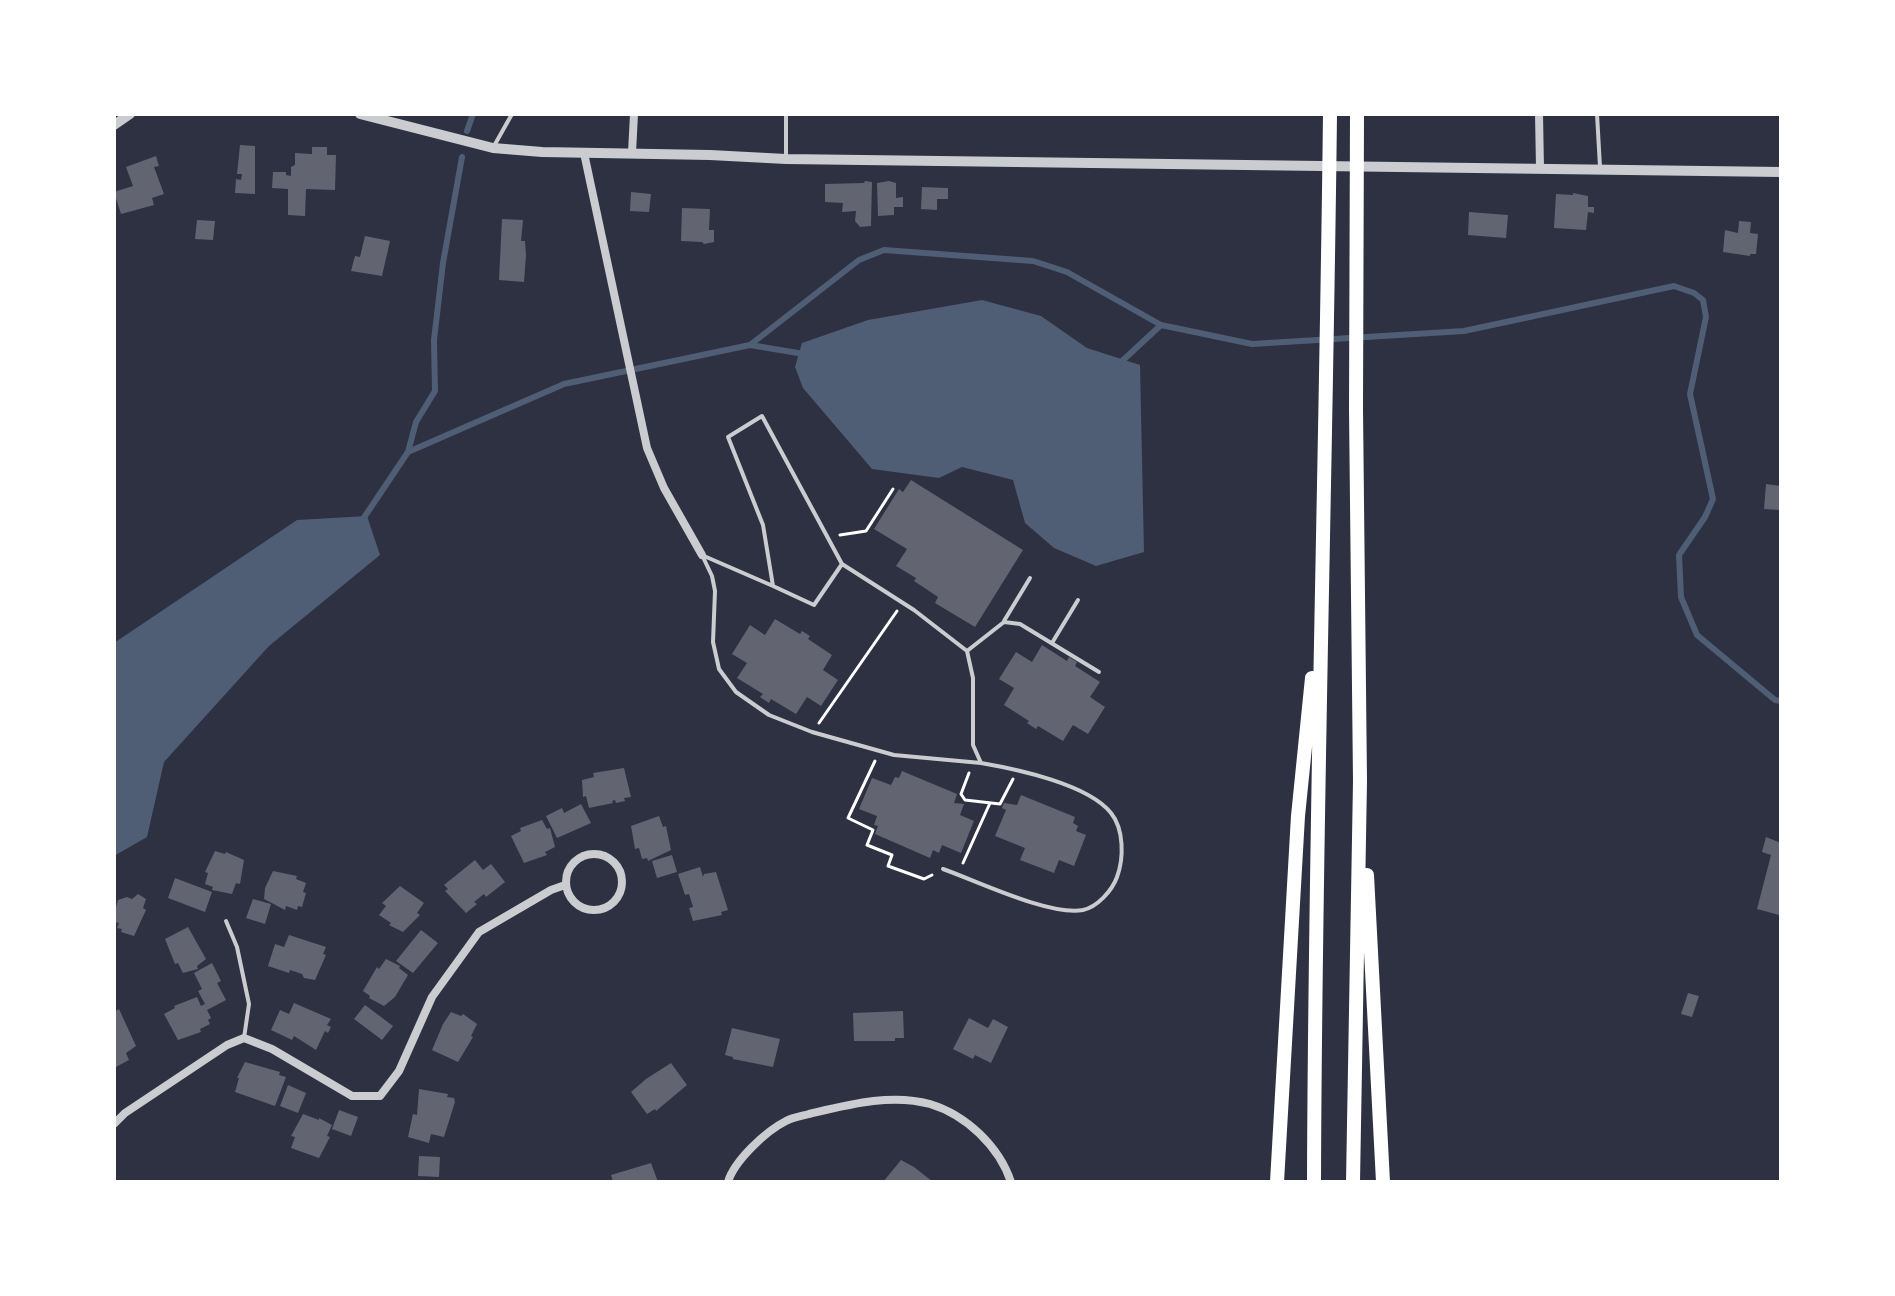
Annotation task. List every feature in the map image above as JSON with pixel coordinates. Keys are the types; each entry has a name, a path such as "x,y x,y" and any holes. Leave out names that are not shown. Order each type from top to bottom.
{"highway":[{"path":"1314,1182 1314,951 1327,409 1330,114"},
{"path":"1353,1182 1360,781 1357,114"},
{"path":"1277,1182 1303,744 1322,610"},
{"path":"1360,781 1375,991 1383,1182"}],"street":[{"path":"114,125 130,114"},
{"path":"360,114 493,148 584,153 786,159 1781,172"},
{"path":"632,153 634,114"},
{"path":"1539,114 1540,168"},
{"path":"584,153 640,427 654,467 702,555"},
{"path":"593,853 611,859 623,883 616,901 590,911 573,902 565,885 569,867 576,860 593,853"},
{"path":"114,1124 125,1113 227,1045 244,1038 272,1049 352,1096 380,1096 399,1071 432,997 479,932 565,885"},
{"path":"728,1182 731,1172 754,1145 786,1120 847,1105 902,1100 952,1112 988,1141 1011,1182"}],"lane":[{"path":"493,148 512,114"},
{"path":"786,114 786,159"},
{"path":"1597,114 1600,169"},
{"path":"773,586 763,525 728,437 762,416 842,564 903,603 967,651 973,678 973,745 981,763"},
{"path":"702,555 814,605 842,564"},
{"path":"702,555 715,591 713,642 719,669 736,692 769,715 812,732 894,755 1019,769 1069,787 1100,803 1110,811 1116,822 1121,853 1112,888 1095,905 1082,910 1045,907 943,869"},
{"path":"967,651 1004,622 1030,578"},
{"path":"1052,643 1078,600"},
{"path":"1004,622 1020,624 1099,672"},
{"path":"226,921 237,947 249,1004 244,1038"}],"path":[{"path":"827,538 866,531 893,489"},
{"path":"812,732 903,603"},
{"path":"880,751 848,818 873,830 867,845 892,855 888,866 924,879 943,869"},
{"path":"973,763 961,794 965,800 1000,804 1019,769"},
{"path":"958,874 990,803"}],"water":[{"path":"982,300 1041,316 1087,348 1140,365 1144,552 1096,566 1054,548 1025,523 1013,480 962,467 939,478 872,469 803,388 795,367 802,343 868,320"},
{"path":"367,516 380,555 269,646 164,762 147,837 114,856 114,643 297,520"}],"building":[{"path":"240,145 255,146 255,194 235,193 236,179 241,180 242,174 237,174"},
{"path":"312,147 327,147 327,155 336,155 335,190 306,189 305,216 288,215 288,189 272,188 273,172 286,172 291,176 295,153 312,154"},
{"path":"156,156 159,166 154,167 164,194 152,198 154,205 121,214 114,192 133,186 126,167"},
{"path":"872,182 871,226 860,227 855,221 856,211 842,212 843,203 825,202 825,184"},
{"path":"877,183 896,183 896,198 903,197 903,207 894,207 894,215 878,216"},
{"path":"922,187 948,188 948,199 937,199 937,210 921,209"},
{"path":"631,192 651,194 649,212 630,211"},
{"path":"1556,194 1588,196 1588,207 1594,207 1594,213 1588,212 1586,230 1554,228"},
{"path":"682,208 710,209 709,230 714,230 714,242 681,241"},
{"path":"1469,212 1508,215 1506,238 1468,235"},
{"path":"502,219 523,220 521,241 525,241 526,255 524,282 499,280"},
{"path":"197,220 215,221 213,240 195,239"},
{"path":"1739,221 1751,222 1750,233 1758,234 1756,254 1723,252 1725,230 1738,233"},
{"path":"365,236 390,241 382,276 351,271 355,256 360,257"},
{"path":"911,480 1023,550 975,627 935,603 938,597 896,566 907,549 874,529 899,489 903,492"},
{"path":"1766,484 1781,486 1780,510 1764,509"},
{"path":"775,619 800,634 802,631 810,636 808,639 832,655 823,670 838,680 821,706 807,697 796,714 771,699 769,703 760,697 763,694 737,678 747,663 732,654 750,625 765,635"},
{"path":"1042,645 1067,661 1069,657 1077,662 1075,666 1100,682 1090,697 1105,707 1088,734 1073,725 1063,741 1038,726 1036,729 1004,705 1014,688 999,679 1016,652 1032,662"},
{"path":"624,768 631,797 589,808 586,796 583,797 582,780 594,777 593,773"},
{"path":"902,771 957,794 954,803 964,804 960,815 974,821 961,853 942,845 939,853 933,850 930,858 875,834 877,816 859,809 872,778 891,785"},
{"path":"1021,795 1075,817 1073,823 1078,826 1076,831 1086,835 1074,866 1059,860 1054,873 1020,860 1025,848 995,836 1006,810 1002,808 1004,803 1017,805"},
{"path":"581,804 591,823 557,838 546,816 562,808 564,813"},
{"path":"659,816 663,827 666,826 671,850 648,861 647,858 642,859 639,848 635,849 631,826"},
{"path":"542,820 547,829 550,828 555,847 545,852 547,855 524,863 511,836 521,831 520,828"},
{"path":"1766,837 1781,843 1779,915 1757,909 1771,855 1762,852"},
{"path":"215,851 244,860 240,884 236,883 232,894 212,890 213,887 205,884 208,873 205,872"},
{"path":"672,855 677,872 657,878 652,861"},
{"path":"475,860 483,870 491,864 505,882 486,897 484,894 466,913 445,891 448,889 444,885"},
{"path":"700,867 703,877 704,874 716,872 728,910 721,912 722,915 693,921 689,894 685,895 678,874"},
{"path":"273,871 297,876 296,879 306,883 302,907 298,906 297,910 286,906 285,910 264,899 265,888"},
{"path":"175,878 212,892 205,912 168,898"},
{"path":"400,886 424,903 417,913 420,915 403,932 379,915 386,906 382,903"},
{"path":"138,894 146,899 143,908 146,910 134,936 117,928 119,923 114,922 114,906 118,900 132,899"},
{"path":"253,899 271,904 265,924 246,918"},
{"path":"188,927 206,959 197,966 198,969 183,973 178,963 175,964 165,939"},
{"path":"421,930 438,943 413,973 396,961"},
{"path":"289,935 326,947 323,954 326,955 315,980 290,970 289,973 268,966 275,944 284,947"},
{"path":"386,959 400,966 408,975 395,997 384,1006 363,991 377,967 379,969"},
{"path":"212,963 221,981 217,983 226,1000 207,1010 210,1024 200,1029 201,1032 178,1040 164,1014 174,1006 197,997 201,1006 205,1004 194,973"},
{"path":"1688,993 1699,996 1692,1017 1681,1014"},
{"path":"294,1003 331,1019 327,1025 331,1027 328,1033 325,1031 316,1050 294,1036 292,1040 271,1030 280,1010 289,1014"},
{"path":"365,1005 393,1026 382,1040 354,1019"},
{"path":"119,1009 136,1046 126,1053 129,1060 114,1068 114,1012"},
{"path":"903,1011 904,1038 895,1038 895,1041 854,1041 853,1013"},
{"path":"451,1012 463,1014 477,1024 458,1062 432,1050"},
{"path":"969,1018 988,1028 993,1019 1008,1027 991,1063 975,1055 973,1059 953,1049"},
{"path":"732,1028 780,1039 773,1067 725,1055"},
{"path":"245,1062 280,1072 279,1075 286,1077 275,1106 235,1092 237,1078"},
{"path":"671,1063 687,1085 656,1111 647,1114 631,1092"},
{"path":"288,1085 306,1093 298,1113 280,1106"},
{"path":"419,1089 448,1094 447,1097 454,1098 455,1102 444,1137 431,1134 429,1143 408,1137 413,1114 417,1115"},
{"path":"339,1110 358,1117 351,1136 332,1129"},
{"path":"303,1114 332,1125 327,1136 330,1137 319,1158 291,1148 295,1137 291,1136"},
{"path":"419,1156 440,1157 439,1177 418,1176"},
{"path":"901,1160 914,1167 933,1182 883,1182"},
{"path":"651,1163 658,1182 613,1182 611,1175"}],"waterway":[{"path":"467,131 473,114"},
{"path":"408,452 416,422 435,391 434,340 443,263 462,157"},
{"path":"363,519 408,452 564,384 750,345 859,260 884,250 1033,261 1067,272 1161,325 1252,344 1464,331 1674,286 1703,300 1706,317 1690,394 1713,499 1705,517 1679,555 1681,597 1697,635 1775,700 1781,701"},
{"path":"1120,363 1161,325"},
{"path":"750,345 804,354"}]}
